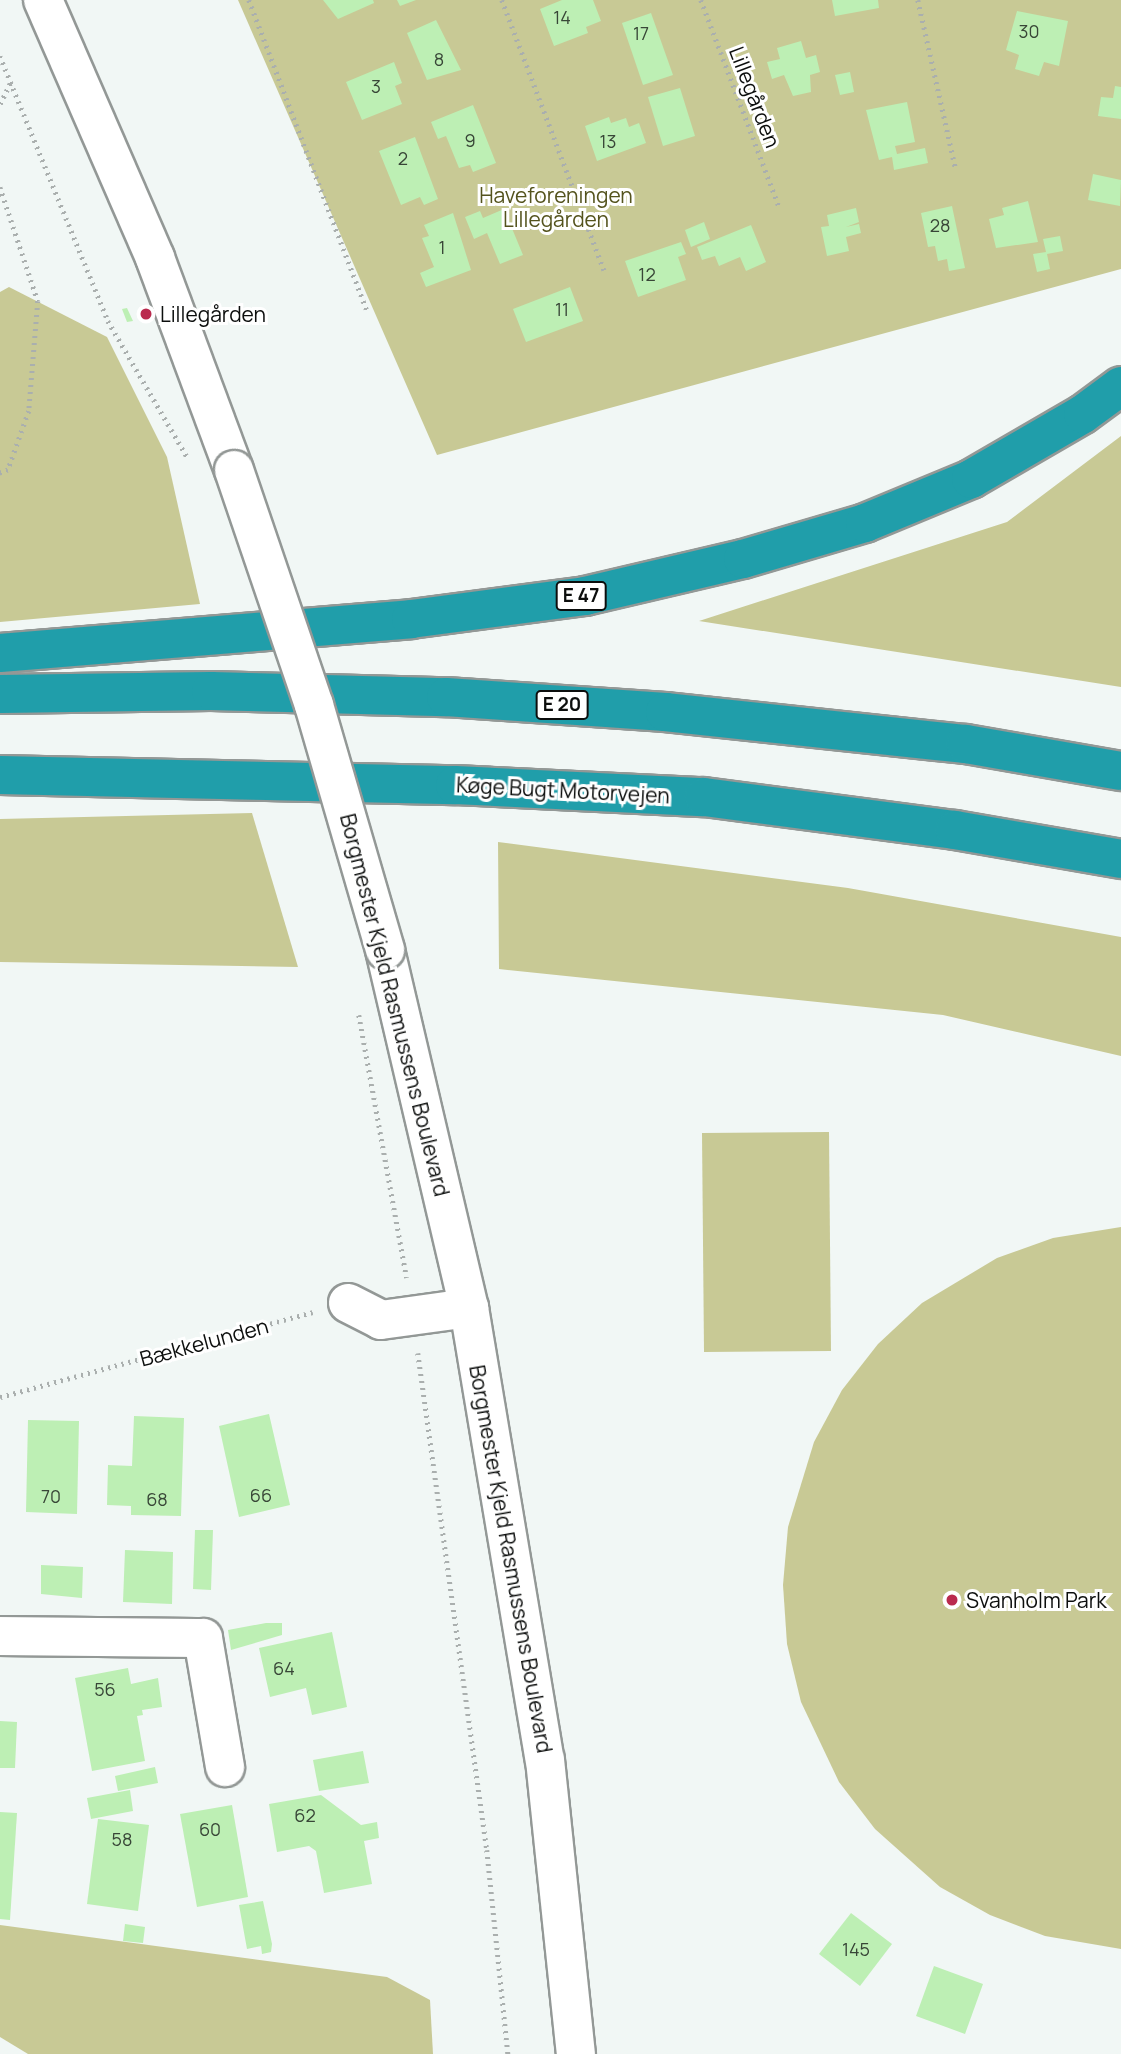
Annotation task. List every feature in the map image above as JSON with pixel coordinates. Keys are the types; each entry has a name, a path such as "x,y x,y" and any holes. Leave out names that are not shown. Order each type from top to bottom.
{"highway":[{"name":"E 47","path":"0,653 411,619 585,596 743,559 865,523 971,479 1083,414 1121,386"},
{"name":"E 20","path":"0,694 266,692 446,698 665,712 966,744 1121,771"},
{"name":"Køge Bugt Motorvejen","path":"0,775 455,785 704,797 955,830 1121,859"}],"street":[{"name":"Borgmester Kjeld Rasmussens Boulevard","path":"43,0 155,258 234,470 314,705 385,950 468,1308 545,1760 576,2054"},
{"path":"348,1303 382,1320 468,1308"},
{"path":"0,1636 203,1638 225,1767"}],"path":[{"path":"249,0 367,310"},
{"path":"502,0 604,270"},
{"name":"Lillegården","path":"701,0 779,206"},
{"path":"918,0 956,170"},
{"path":"0,56 108,321 190,462"},
{"path":"0,104 11,80"},
{"path":"0,187 38,301 29,411 8,470 0,473"},
{"path":"356,1002 384,1134 413,1317 487,1850 508,2054"},
{"name":"Bækkelunden","path":"0,1397 348,1303"}],"green space":[{"name":"Haveforeningen Lillegården","path":"238,0 1121,0 1121,269 437,455"},
{"path":"9,287 107,337 167,457 200,604 0,622 0,292"},
{"path":"1121,436 1121,687 699,621 1007,522"},
{"path":"252,813 298,967 0,962 0,819"},
{"path":"498,842 848,888 1121,937 1121,1056 943,1015 499,969"},
{"path":"829,1132 831,1351 704,1352 702,1133"},
{"name":"Svanholm Park","path":"1121,1227 1121,1949 1045,1936 990,1915 940,1887 875,1829 839,1782 801,1702 787,1644 783,1585 788,1527 814,1442 842,1390 878,1344 922,1303 997,1258 1053,1238"},
{"path":"0,1925 387,1977 430,2000 433,2054 28,2054 0,2037"}],"building":[{"path":"323,0 373,0 374,3 338,19"},
{"path":"397,0 416,0 400,6"},
{"path":"562,0 593,0 601,21 586,27 588,33 554,46 540,9"},
{"path":"832,0 878,0 879,8 835,16"},
{"path":"1017,11 1068,21 1059,66 1044,62 1039,76 1015,69 1019,55 1006,50"},
{"path":"651,13 673,75 643,85 622,23"},
{"path":"436,20 461,70 427,80 407,33"},
{"path":"801,41 806,58 816,55 820,72 810,75 811,92 793,96 784,75 772,79 767,62 780,59 777,48"},
{"path":"394,62 402,83 395,86 402,104 362,120 346,82"},
{"path":"850,72 854,92 840,95 835,75"},
{"path":"1115,86 1121,87 1121,119 1098,116 1101,97 1113,98"},
{"path":"680,88 695,136 663,146 648,97"},
{"path":"907,102 915,142 895,146 897,154 925,148 928,163 894,170 892,157 879,160 866,110"},
{"path":"473,105 496,163 473,172 470,165 459,168 446,136 438,139 431,122"},
{"path":"609,117 611,123 626,118 629,127 639,123 646,143 597,161 585,126"},
{"path":"415,137 438,199 424,205 420,197 401,205 379,151"},
{"path":"1093,174 1121,180 1120,206 1088,200"},
{"path":"1028,201 1038,242 996,248 989,219 1004,215 1002,208"},
{"path":"952,206 965,268 949,271 947,259 938,261 935,246 928,247 921,213"},
{"path":"856,208 859,222 846,227 859,224 861,233 846,237 849,251 827,256 821,227 829,226 827,215"},
{"path":"504,209 523,255 500,264 487,233 474,239 465,217 480,211 483,218"},
{"path":"453,213 471,270 426,287 420,273 434,267 422,238 429,236 424,225"},
{"path":"704,222 710,239 691,247 685,230"},
{"path":"751,225 766,262 746,271 740,257 719,266 715,256 702,260 697,247"},
{"path":"1060,236 1063,251 1047,254 1050,269 1037,272 1033,254 1046,252 1043,239"},
{"path":"681,242 686,254 678,257 686,280 638,297 625,261"},
{"path":"570,287 583,321 526,342 513,309"},
{"path":"127,308 133,321 127,322 122,309"},
{"path":"269,1414 290,1505 239,1517 219,1426"},
{"path":"134,1416 184,1418 181,1516 131,1515 131,1506 107,1505 108,1465 132,1466"},
{"path":"28,1420 79,1421 77,1514 26,1512"},
{"path":"195,1530 213,1530 211,1590 193,1589"},
{"path":"125,1550 173,1552 172,1604 123,1602"},
{"path":"41,1565 83,1567 82,1598 41,1594"},
{"path":"282,1623 282,1635 231,1650 228,1630"},
{"path":"332,1632 347,1707 312,1715 306,1688 270,1697 259,1648"},
{"path":"128,1668 131,1684 158,1678 162,1707 142,1710 143,1715 137,1716 145,1761 92,1771 75,1678"},
{"path":"0,1721 17,1722 15,1768 0,1768"},
{"path":"363,1751 369,1783 319,1791 313,1760"},
{"path":"155,1767 158,1783 118,1791 115,1776"},
{"path":"130,1790 133,1811 91,1819 87,1798"},
{"path":"321,1795 361,1825 377,1822 379,1838 364,1841 372,1884 324,1893 316,1851 309,1846 277,1852 269,1804"},
{"path":"232,1805 248,1897 197,1907 180,1814"},
{"path":"0,1812 17,1813 10,1920 0,1919"},
{"path":"98,1819 149,1825 138,1911 87,1904"},
{"path":"263,1901 272,1944 271,1952 262,1954 261,1946 247,1949 239,1905"},
{"path":"851,1913 892,1944 860,1986 819,1954"},
{"path":"125,1924 145,1927 143,1943 123,1941"},
{"path":"934,1966 983,1984 965,2034 916,2016"}],"place":[{"name":"Lillegården","path":"146,314"},
{"name":"Svanholm Park","path":"952,1600"}]}
